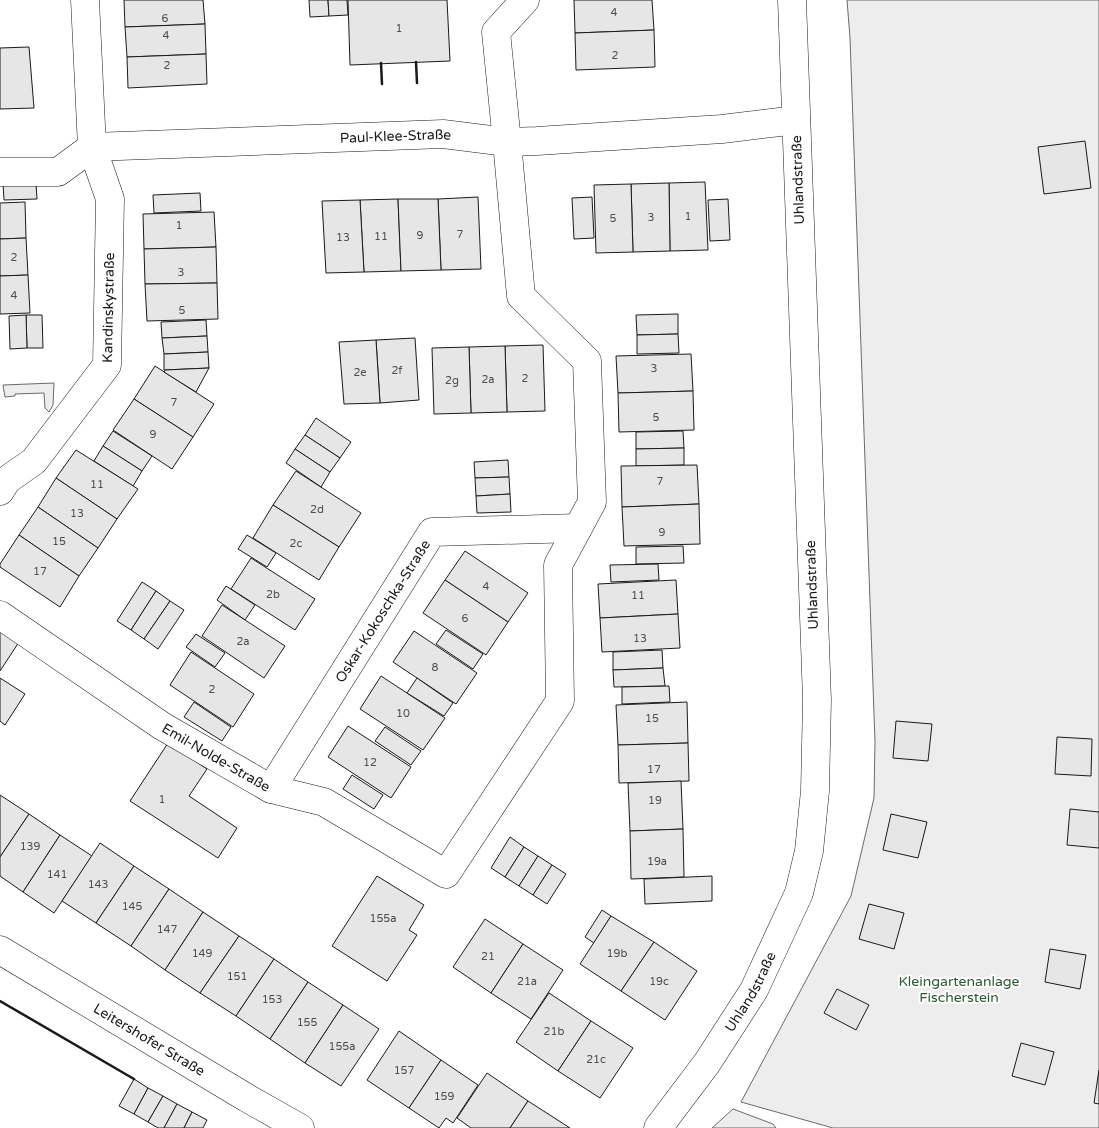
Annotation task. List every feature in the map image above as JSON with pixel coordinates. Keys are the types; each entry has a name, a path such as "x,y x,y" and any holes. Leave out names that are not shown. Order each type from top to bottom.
{"street":[{"name":"Kandinskystraße","path":"0,491 7,480 34,461 107,365 110,199 92,147 85,0"},
{"path":"525,0 496,32 508,142 521,296 587,361 592,502 578,528"},
{"name":"Uhlandstraße","path":"658,1128 707,1063 754,990 799,893 809,852 816,791 816,700 792,0"},
{"name":"Paul-Klee-Straße","path":"92,147 443,134 508,142 537,141 712,129 796,120"},
{"path":"0,172 58,172 92,147"},
{"name":"Oskar-Kokoschka-Straße","path":"271,789 432,532 578,528"},
{"name":"Emil-Nolde-Straße","path":"0,615 162,726 271,789 324,802 446,874 560,701 558,565 578,528"},
{"name":"Leitershofer Straße","path":"0,950 300,1128"}],"green space":[{"name":"Kleingartenanlage Fischerstein","path":"847,0 1099,0 1099,1128 833,1128 741,1102 851,896 874,798 875,742 850,38"},
{"path":"54,383 53,405 49,412 45,408 44,393 15,394 15,396 5,397 3,385"},
{"path":"733,1109 773,1124 776,1128 712,1128"}],"building":[{"path":"124,0 203,0 205,24 125,27"},
{"path":"309,0 328,0 329,16 310,17"},
{"path":"328,0 347,0 348,15 329,16"},
{"path":"348,0 447,0 450,61 350,65"},
{"path":"574,0 652,0 654,30 575,33"},
{"path":"205,24 206,54 127,57 125,27"},
{"path":"654,30 655,67 576,70 575,33"},
{"path":"29,47 34,108 0,109 0,48"},
{"path":"206,54 207,84 128,88 127,57"},
{"path":"1085,141 1091,188 1044,194 1038,147"},
{"path":"705,182 708,250 670,251 669,183"},
{"path":"36,183 37,199 4,200 3,184"},
{"path":"669,183 670,251 633,252 631,184"},
{"path":"631,184 633,252 596,253 594,185"},
{"path":"200,193 201,211 154,213 153,195"},
{"path":"478,197 481,269 441,270 438,199"},
{"path":"592,197 594,238 574,239 572,198"},
{"path":"398,199 401,271 364,272 360,200"},
{"path":"398,199 438,199 441,270 401,271"},
{"path":"728,199 730,240 710,241 708,200"},
{"path":"360,200 364,272 326,273 322,201"},
{"path":"25,202 26,238 0,239 0,203"},
{"path":"214,212 216,247 144,249 143,214"},
{"path":"26,238 28,275 0,276 0,239"},
{"path":"216,247 217,283 145,284 144,249"},
{"path":"28,275 30,313 0,314 0,276"},
{"path":"217,283 218,319 147,321 145,284"},
{"path":"678,314 678,334 637,335 636,315"},
{"path":"26,315 42,315 43,348 27,348"},
{"path":"26,315 27,348 10,349 9,316"},
{"path":"206,320 207,336 162,338 161,322"},
{"path":"678,334 679,353 637,354 637,335"},
{"path":"207,336 208,352 164,354 162,338"},
{"path":"415,338 419,400 380,403 376,340"},
{"path":"376,340 380,403 344,404 339,342"},
{"path":"543,345 545,411 507,412 505,346"},
{"path":"505,346 507,412 471,413 469,347"},
{"path":"469,347 471,413 434,414 432,348"},
{"path":"208,352 209,368 164,370 164,354"},
{"path":"691,354 693,391 618,393 616,356"},
{"path":"155,366 214,404 193,437 134,399"},
{"path":"209,368 196,392 164,372 165,370"},
{"path":"693,391 694,430 619,432 618,393"},
{"path":"134,399 193,437 172,469 113,430"},
{"path":"316,418 351,442 340,458 305,435"},
{"path":"113,431 152,456 142,471 103,446"},
{"path":"683,431 684,448 636,449 636,432"},
{"path":"305,435 340,458 330,472 295,449"},
{"path":"103,446 142,471 133,486 94,461"},
{"path":"684,448 684,465 636,466 636,449"},
{"path":"295,449 330,472 321,487 286,463"},
{"path":"76,450 138,489 117,519 56,478"},
{"path":"508,460 509,477 475,478 474,462"},
{"path":"697,465 699,504 622,507 621,466"},
{"path":"296,471 361,513 339,547 273,505"},
{"path":"509,477 510,494 476,496 475,478"},
{"path":"56,478 117,519 98,548 38,507"},
{"path":"510,494 511,512 477,513 476,496"},
{"path":"699,504 700,544 624,546 622,507"},
{"path":"273,505 339,547 319,580 253,538"},
{"path":"38,507 98,548 79,576 19,535"},
{"path":"19,535 79,576 60,607 0,567 0,564"},
{"path":"247,535 276,553 267,567 238,549"},
{"path":"683,546 684,563 636,564 636,547"},
{"path":"465,551 528,593 508,622 445,580"},
{"path":"251,558 315,599 295,630 231,589"},
{"path":"658,564 659,580 611,582 610,565"},
{"path":"445,580 508,622 486,655 423,613"},
{"path":"676,580 678,614 600,618 598,584"},
{"path":"142,582 156,591 131,630 117,621"},
{"path":"226,586 255,605 245,620 217,600"},
{"path":"156,591 170,601 144,639 131,630"},
{"path":"170,601 184,610 158,649 144,639"},
{"path":"222,605 285,646 264,678 202,636"},
{"path":"678,614 680,648 602,652 600,618"},
{"path":"0,629 19,642 0,671"},
{"path":"446,630 483,654 473,669 436,644"},
{"path":"414,631 477,673 456,704 393,662"},
{"path":"196,634 225,653 215,667 186,647"},
{"path":"662,650 663,668 613,670 613,652"},
{"path":"191,652 254,694 233,727 170,685"},
{"path":"663,668 665,686 614,687 613,670"},
{"path":"381,676 445,718 423,750 360,709"},
{"path":"0,678 25,694 5,725 0,721"},
{"path":"417,678 453,703 444,716 407,693"},
{"path":"669,686 670,702 622,704 622,687"},
{"path":"194,702 231,727 222,741 184,717"},
{"path":"687,702 688,743 618,745 616,705"},
{"path":"896,721 932,724 928,761 893,758"},
{"path":"348,726 411,767 391,798 328,757"},
{"path":"385,727 421,751 411,765 375,741"},
{"path":"1057,737 1092,739 1091,776 1055,774"},
{"path":"168,743 207,769 189,796 237,828 218,858 130,801"},
{"path":"688,743 689,781 619,783 618,745"},
{"path":"352,775 383,795 374,809 343,789"},
{"path":"681,781 683,829 630,831 628,783"},
{"path":"0,795 29,814 0,857"},
{"path":"1070,809 1099,812 1099,848 1067,845"},
{"path":"29,814 60,835 23,892 0,876 0,857"},
{"path":"891,814 927,822 918,858 883,850"},
{"path":"683,829 684,877 631,879 630,831"},
{"path":"60,835 92,856 54,913 23,892"},
{"path":"510,837 524,847 505,877 491,868"},
{"path":"100,843 134,866 96,923 62,901"},
{"path":"524,847 538,856 519,886 505,877"},
{"path":"538,856 552,865 533,895 519,886"},
{"path":"552,865 566,874 547,904 533,895"},
{"path":"134,866 169,889 131,946 96,923"},
{"path":"377,876 424,905 409,930 417,935 387,981 332,946"},
{"path":"712,876 712,901 645,904 644,879"},
{"path":"169,889 203,912 165,970 131,946"},
{"path":"869,904 904,913 894,949 859,939"},
{"path":"602,910 611,916 594,943 585,937"},
{"path":"203,912 239,936 200,993 165,970"},
{"path":"611,916 654,942 621,991 580,964"},
{"path":"485,919 523,944 491,993 453,967"},
{"path":"239,936 274,959 236,1016 200,993"},
{"path":"654,942 697,971 665,1020 621,991"},
{"path":"523,944 563,970 531,1019 491,993"},
{"path":"1050,949 1086,955 1080,989 1045,982"},
{"path":"274,959 308,982 270,1039 236,1016"},
{"path":"308,982 343,1005 305,1063 270,1039"},
{"path":"837,989 869,1005 856,1030 824,1013"},
{"path":"549,993 591,1021 558,1071 516,1042"},
{"path":"343,1005 379,1029 341,1086 305,1063"},
{"path":"591,1021 633,1048 600,1098 558,1071"},
{"path":"399,1031 441,1060 409,1108 367,1080"},
{"path":"1021,1043 1054,1052 1045,1085 1012,1076"},
{"path":"441,1060 478,1085 453,1123 446,1118 439,1128 409,1108"},
{"path":"1099,1070 1099,1104 1094,1103"},
{"path":"487,1073 528,1101 510,1128 471,1128 457,1118"},
{"path":"134,1079 148,1088 134,1114 119,1106"},
{"path":"148,1088 163,1096 148,1122 134,1114"},
{"path":"163,1096 177,1104 164,1128 158,1128 148,1122"},
{"path":"528,1101 570,1128 510,1128"},
{"path":"177,1104 192,1112 184,1128 164,1128"},
{"path":"192,1112 207,1120 203,1128 184,1128"}],"wall":[{"path":"416,62 417,83"},
{"path":"381,63 382,84"},
{"path":"0,1001 134,1079"}]}
